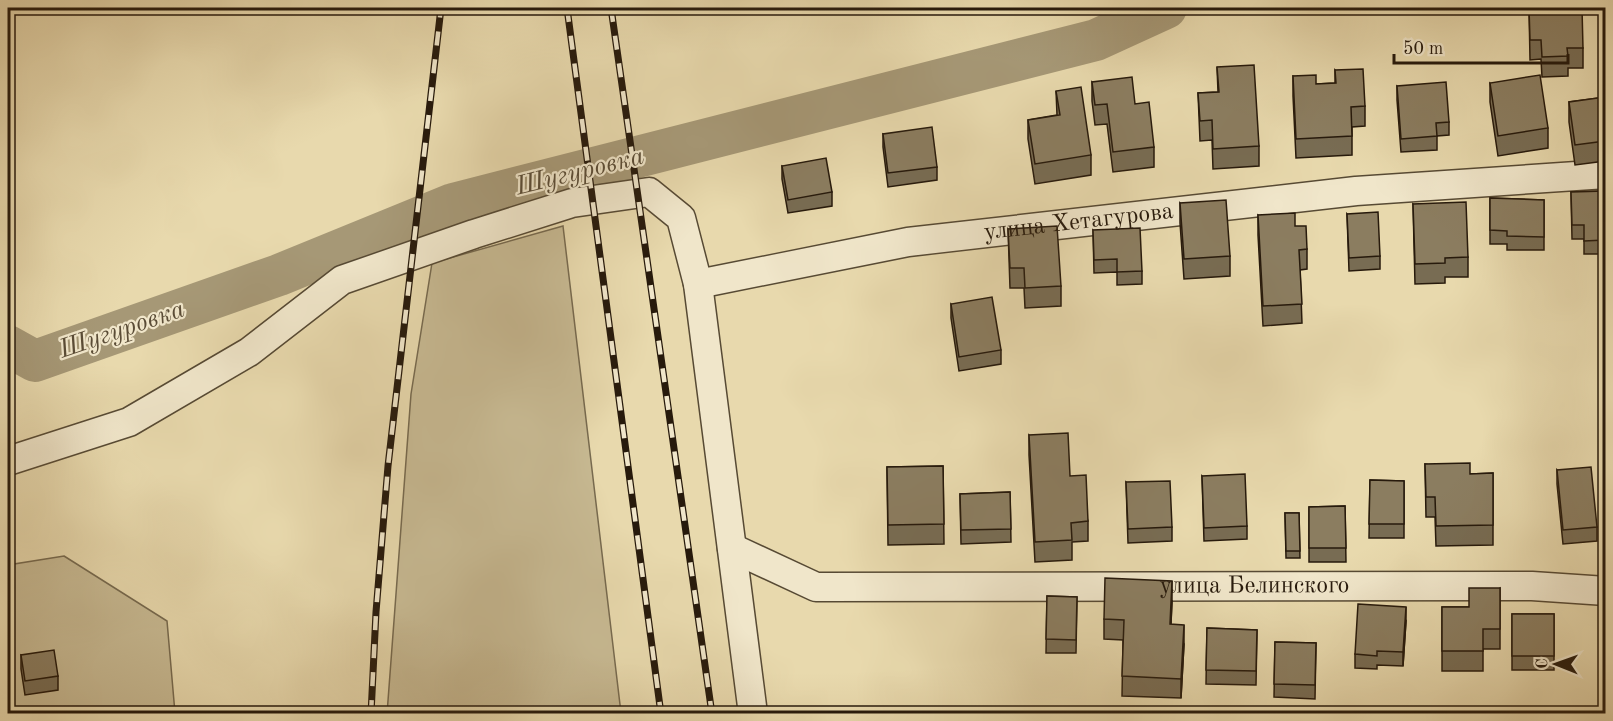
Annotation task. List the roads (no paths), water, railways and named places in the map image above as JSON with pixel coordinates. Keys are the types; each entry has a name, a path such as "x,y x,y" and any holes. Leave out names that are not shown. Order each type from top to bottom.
{"street":[{"name":"улица Хетагурова","path":"698,284 908,242 1356,191 1605,174"},
{"path":"8,461 129,422 249,352 342,280 572,203 649,192 681,218 698,284 753,714"},
{"name":"улица Белинского","path":"732,548 816,587 1532,586 1605,591"}],"waterway":[{"name":"Шугуровка","path":"8,346 35,361 279,275 453,204 1096,40 1166,8"}],"railway":[{"path":"371,714 376,612 388,466 441,8"},
{"path":"567,8 661,714"},
{"path":"611,8 712,714"}]}
